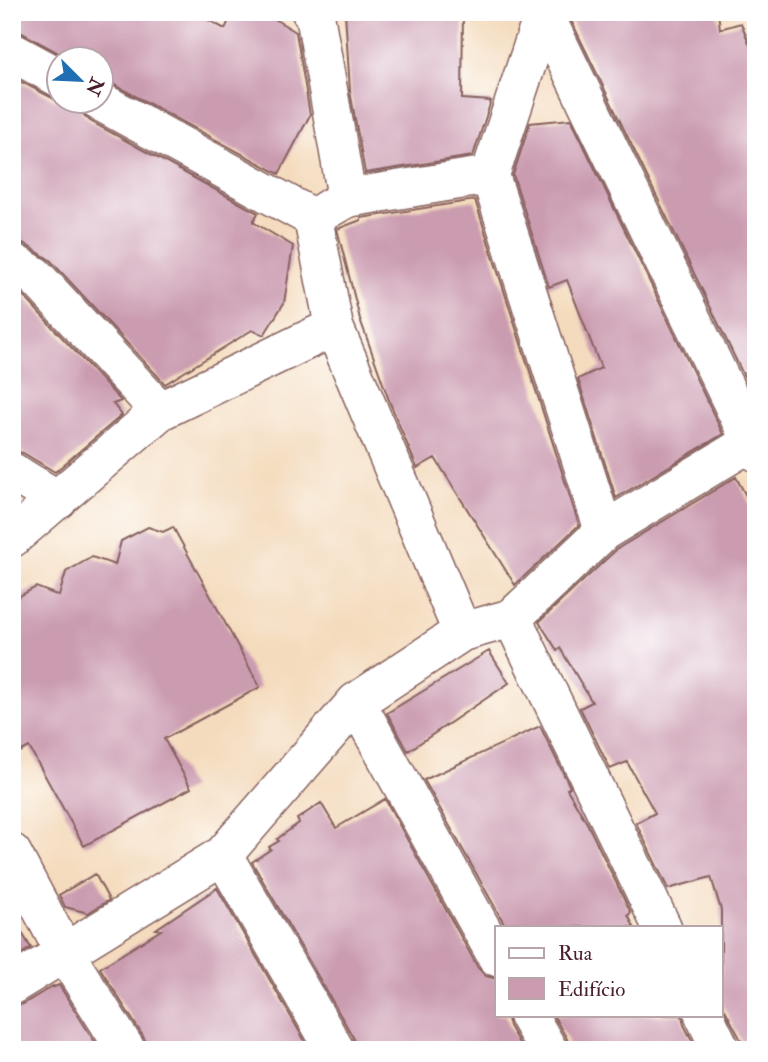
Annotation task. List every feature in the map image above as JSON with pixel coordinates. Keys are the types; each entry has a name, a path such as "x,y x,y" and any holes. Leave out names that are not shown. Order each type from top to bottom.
{"street":[{"path":"311,12 315,15 346,198"},
{"path":"544,13 490,175 604,531"},
{"path":"12,985 223,856 356,702 462,632 512,618 604,531 754,444 544,13"},
{"path":"12,52 46,70"},
{"path":"116,110 313,218"},
{"path":"313,218 346,198 490,175"},
{"path":"313,218 334,327 462,632"},
{"path":"12,262 34,275 160,411"},
{"path":"12,538 160,411 334,327"},
{"path":"12,472 58,500"},
{"path":"512,618 662,926"},
{"path":"356,702 495,953"},
{"path":"12,853 64,952 127,1050"},
{"path":"223,856 335,1050"},
{"path":"529,1016 548,1050"},
{"path":"704,1016 721,1050"}],"building":[{"path":"12,12 194,12 225,29 233,12 263,12 296,32 310,115 279,174 116,86 116,46 46,46 12,30"},
{"path":"345,12 463,12 462,99 491,101 473,156 365,173 350,91"},
{"path":"567,12 718,12 720,29 741,23 756,60 756,401"},
{"path":"12,77 46,95 46,116 85,116 258,213 253,222 293,246 284,303 264,335 252,330 165,384 50,260 23,243 12,240"},
{"path":"571,119 723,434 616,498 578,379 601,368 567,280 549,287 513,175 530,123"},
{"path":"475,200 579,525 515,585 435,458 417,468 360,319 337,229 361,218"},
{"path":"12,288 20,292 121,401 113,404 122,415 55,472 23,453 12,450"},
{"path":"736,477 756,515 756,1050 743,1050 741,1040 722,1004 721,910 711,877 668,889 636,823 655,813 627,762 610,769 580,708 592,702 560,648 557,650 539,622 617,549"},
{"path":"148,527 163,532 173,527 260,687 164,739 191,788 84,846 29,747 12,756 12,600 36,587 59,596 66,572 92,557 115,565 121,541"},
{"path":"489,651 509,683 408,751 387,713"},
{"path":"540,726 570,787 567,789 587,823 631,913 628,915 634,926 505,926 424,780"},
{"path":"385,799 478,968 486,976 495,978 495,1016 506,1016 523,1050 357,1050 354,1039 252,862 271,849 269,847 279,841 277,839 299,823 297,819 321,803 336,828"},
{"path":"95,874 109,900 88,913 65,907 59,895"},
{"path":"217,888 310,1050 148,1050 144,1038 100,968 161,930 156,929"},
{"path":"12,916 31,948 12,959"},
{"path":"59,985 100,1050 12,1050 12,1007"},
{"path":"554,1016 682,1016 697,1050 570,1050"}]}
